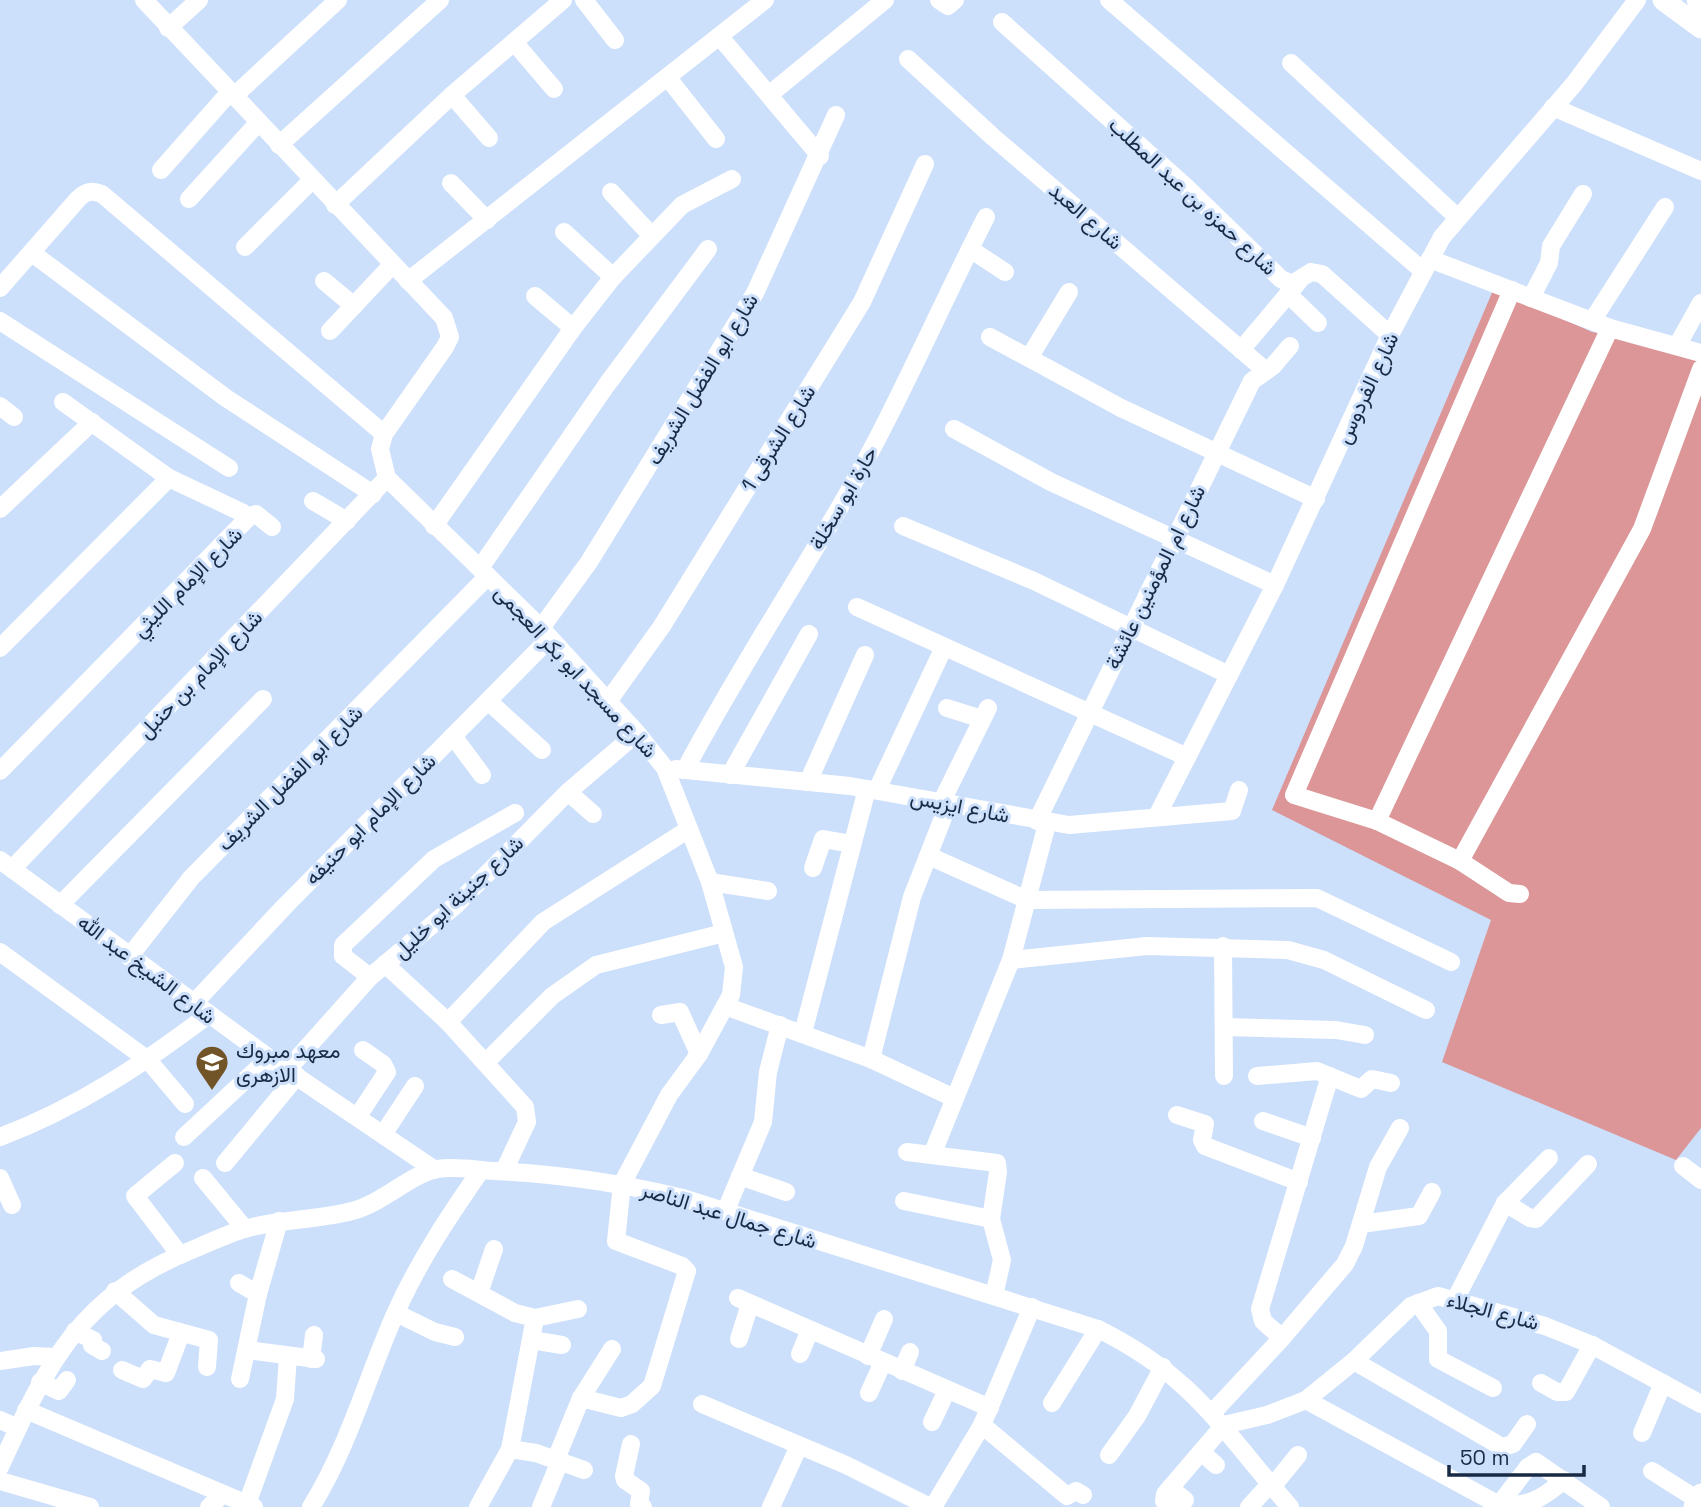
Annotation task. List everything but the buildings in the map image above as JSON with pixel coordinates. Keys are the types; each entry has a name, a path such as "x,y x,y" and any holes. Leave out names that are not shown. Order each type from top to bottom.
{"street":[{"path":"144,0 444,318 450,337 384,434 380,449 387,478"},
{"path":"167,27 198,0"},
{"path":"161,170 231,95 338,0"},
{"path":"279,145 440,0"},
{"path":"584,0 615,40"},
{"path":"408,281 765,0"},
{"path":"770,94 885,0"},
{"path":"939,0 948,6 955,0"},
{"path":"1109,0 1343,205 1427,265 1512,290 1610,328 1701,353"},
{"name":"شارع الفردوس","path":"1157,816 1275,585 1390,335 1427,265 1457,217 1553,107 1637,0"},
{"path":"1696,0 1701,4"},
{"path":"335,205 556,2"},
{"path":"1669,2 1701,28"},
{"name":"شارع حمزه بن عبد المطلب","path":"1002,22 1186,187 1281,279 1292,284 1294,288 1311,272 1322,274 1390,335"},
{"path":"720,37 820,156"},
{"path":"514,41 554,89"},
{"name":"شارع العبد","path":"908,59 1266,371"},
{"path":"1291,63 1457,217"},
{"path":"668,78 716,139"},
{"path":"452,95 489,138"},
{"path":"1553,107 1701,171"},
{"name":"شارع ابو الفضل الشريف","path":"546,633 755,293 820,156 836,115"},
{"path":"189,199 258,123"},
{"name":"شارع الشرقى 1","path":"608,700 662,626 862,302 925,164"},
{"path":"434,526 573,328 613,277 681,205 732,179"},
{"path":"246,247 312,180"},
{"path":"452,183 487,220"},
{"path":"611,191 651,235"},
{"path":"0,288 85,192 102,194 384,434"},
{"path":"1531,298 1549,263 1551,246 1583,194"},
{"path":"1592,321 1665,207"},
{"name":"حارة ابو سخلة","path":"685,770 725,694 840,506 902,395 986,217"},
{"path":"564,232 613,277"},
{"name":"شارع ابو الفضل الشريف","path":"129,957 191,878 484,572 608,383 708,249"},
{"path":"970,249 1005,272"},
{"path":"32,253 226,398 373,494"},
{"path":"330,331 392,265"},
{"path":"324,281 354,306"},
{"path":"1241,350 1294,288 1318,323"},
{"path":"1512,290 1295,792 1297,797 1377,821 1460,861 1509,893 1521,894"},
{"path":"1029,358 1069,292"},
{"path":"535,296 573,328"},
{"path":"1677,346 1701,303"},
{"path":"0,321 229,468"},
{"path":"1377,821 1610,328"},
{"path":"990,337 1121,408 1316,499"},
{"name":"شارع ام المؤمنين عائشة","path":"932,1154 1011,960 1027,900 1042,822 1089,713 1252,380 1266,371 1290,346"},
{"path":"1460,861 1642,528 1701,369"},
{"name":"شارع الإمام الليثي","path":"0,771 246,522 247,517 169,478 63,402"},
{"path":"0,509 92,422"},
{"path":"954,429 1051,482 1275,585"},
{"path":"0,648 169,478"},
{"name":"شارع مسجد ابو بكر العجمى","path":"387,478 546,633 608,700 665,768 710,882 734,981 725,1006 699,1054 669,1095 622,1184"},
{"name":"شارع الإمام بن حنبل","path":"6,864 387,478"},
{"path":"313,501 347,521"},
{"path":"247,517 256,514 272,527"},
{"path":"903,526 1034,581 1229,675"},
{"path":"857,607 1187,757"},
{"name":"شارع الإمام ابو حنيفه","path":"194,1003 284,907 488,701 546,633"},
{"path":"730,775 809,634"},
{"path":"803,1033 852,844 872,790 944,647"},
{"path":"808,782 865,655"},
{"path":"60,905 263,699"},
{"path":"488,701 542,750"},
{"path":"872,1059 912,897 929,856 945,804 985,714 947,708"},
{"name":"شارع جنينة ابو خليل","path":"225,1163 292,1073 370,977 493,870 568,792 637,733"},
{"path":"453,736 482,775"},
{"name":"شارع ايزيس","path":"665,768 872,790 1042,822 1089,824 1232,811 1239,790"},
{"path":"568,792 593,814"},
{"path":"370,977 343,956 343,945 434,859 515,813"},
{"path":"448,1022 543,922 689,828"},
{"path":"813,868 823,839 852,844"},
{"path":"929,856 1027,900 1317,898 1451,962"},
{"name":"شارع الشيخ عبد الله","path":"6,864 208,1015 435,1170"},
{"path":"710,882 768,891"},
{"path":"486,1062 546,1002 596,965 724,933"},
{"path":"1011,960 1147,946 1223,946 1305,953 1426,1010"},
{"path":"1223,946 1224,1076"},
{"path":"0,952 148,1060 185,1104"},
{"path":"385,964 448,1022 528,1112 527,1122 504,1171"},
{"path":"725,1006 872,1059 954,1098"},
{"path":"662,1015 680,1012 699,1054"},
{"path":"3,1132 57,1112 148,1060 208,1015"},
{"path":"726,1210 763,1122 768,1072 780,1025"},
{"path":"1224,1027 1336,1030 1365,1035"},
{"path":"358,1116 387,1072 383,1064 363,1050"},
{"path":"184,1137 269,1058"},
{"path":"1257,1076 1317,1071 1361,1090 1372,1079 1391,1083"},
{"path":"1282,1338 1263,1321 1260,1309 1330,1076"},
{"path":"384,1133 415,1086"},
{"path":"1177,1115 1205,1124 1202,1140 1205,1146 1299,1182"},
{"path":"1263,1121 1312,1138"},
{"path":"1178,1503 1163,1499 1201,1452 1218,1418 1282,1338 1334,1280 1354,1246 1378,1167 1400,1128"},
{"path":"907,1152 996,1163 998,1172 991,1219 1002,1261 994,1296"},
{"path":"1455,1300 1505,1203 1549,1158"},
{"path":"174,1163 135,1196 180,1255"},
{"path":"1505,1203 1536,1219 1588,1164"},
{"path":"1683,1166 1701,1180"},
{"path":"0,1466 40,1382 55,1357 75,1331 115,1291 146,1271 245,1229 355,1210 390,1196 435,1170"},
{"name":"شارع جمال عبد الناصر","path":"435,1170 504,1171 622,1184 726,1210 901,1269 1098,1329 1163,1367 1218,1418 1290,1507"},
{"path":"311,1507 349,1434 365,1385 415,1272 446,1219 481,1170"},
{"path":"740,1176 786,1192"},
{"path":"0,1178 12,1205"},
{"path":"203,1178 245,1229"},
{"path":"581,1398 621,1408 632,1404 652,1386 687,1270 617,1243 622,1184"},
{"path":"1361,1224 1419,1216 1432,1192"},
{"path":"904,1201 991,1219"},
{"path":"240,1379 258,1294 279,1221"},
{"path":"480,1293 494,1249"},
{"path":"452,1279 515,1313 535,1318 578,1309"},
{"path":"239,1283 258,1294"},
{"path":"115,1291 154,1325 209,1340 207,1367"},
{"name":"شارع الجلاء","path":"1218,1418 1267,1415 1306,1400 1418,1303 1438,1296 1545,1325 1592,1345 1701,1404"},
{"path":"739,1339 744,1301 947,1390 986,1417 1067,1496 1076,1491 1083,1495"},
{"path":"1418,1303 1438,1331 1438,1359 1493,1388"},
{"path":"702,1404 799,1446 870,1468 932,1507 986,1417 1032,1307"},
{"path":"396,1313 435,1332 455,1336"},
{"path":"478,1507 510,1449 535,1318"},
{"path":"869,1393 884,1319"},
{"path":"1052,1403 1098,1329"},
{"path":"800,1354 810,1330"},
{"path":"75,1331 93,1340 92,1345 102,1350"},
{"path":"122,1370 144,1379 150,1369 166,1373 181,1333"},
{"path":"247,1350 313,1359 314,1335"},
{"path":"531,1340 562,1345"},
{"path":"1541,1383 1557,1392 1566,1392 1592,1345"},
{"path":"541,1507 581,1398 612,1349"},
{"path":"902,1371 910,1352"},
{"path":"0,1361 34,1356 55,1357"},
{"path":"26,1410 251,1505 285,1399 288,1356"},
{"path":"1353,1361 1502,1447 1513,1444 1527,1423"},
{"path":"1109,1455 1137,1416 1163,1367"},
{"path":"40,1382 59,1391 67,1380"},
{"path":"1642,1433 1663,1383"},
{"path":"932,1422 947,1390"},
{"path":"1306,1400 1499,1505 1527,1506 1540,1501 1564,1480"},
{"path":"0,1420 18,1428"},
{"path":"631,1444 624,1476 625,1480 641,1491 639,1500 643,1507"},
{"path":"771,1507 799,1446"},
{"path":"510,1449 559,1460 584,1470"},
{"path":"1201,1452 1216,1465"},
{"path":"1249,1507 1298,1455"},
{"path":"1499,1505 1528,1467 1536,1462 1601,1507"},
{"path":"1652,1471 1698,1500"},
{"path":"0,1481 54,1503 90,1507"},
{"path":"209,1507 223,1494"}],"shaded area":[{"path":"1494,288 1592,332 1701,350 1701,1128 1676,1160 1442,1062 1491,920 1272,810"}],"place":[{"name":"معهد مبروك الازهرى","path":"212,1092"}]}
